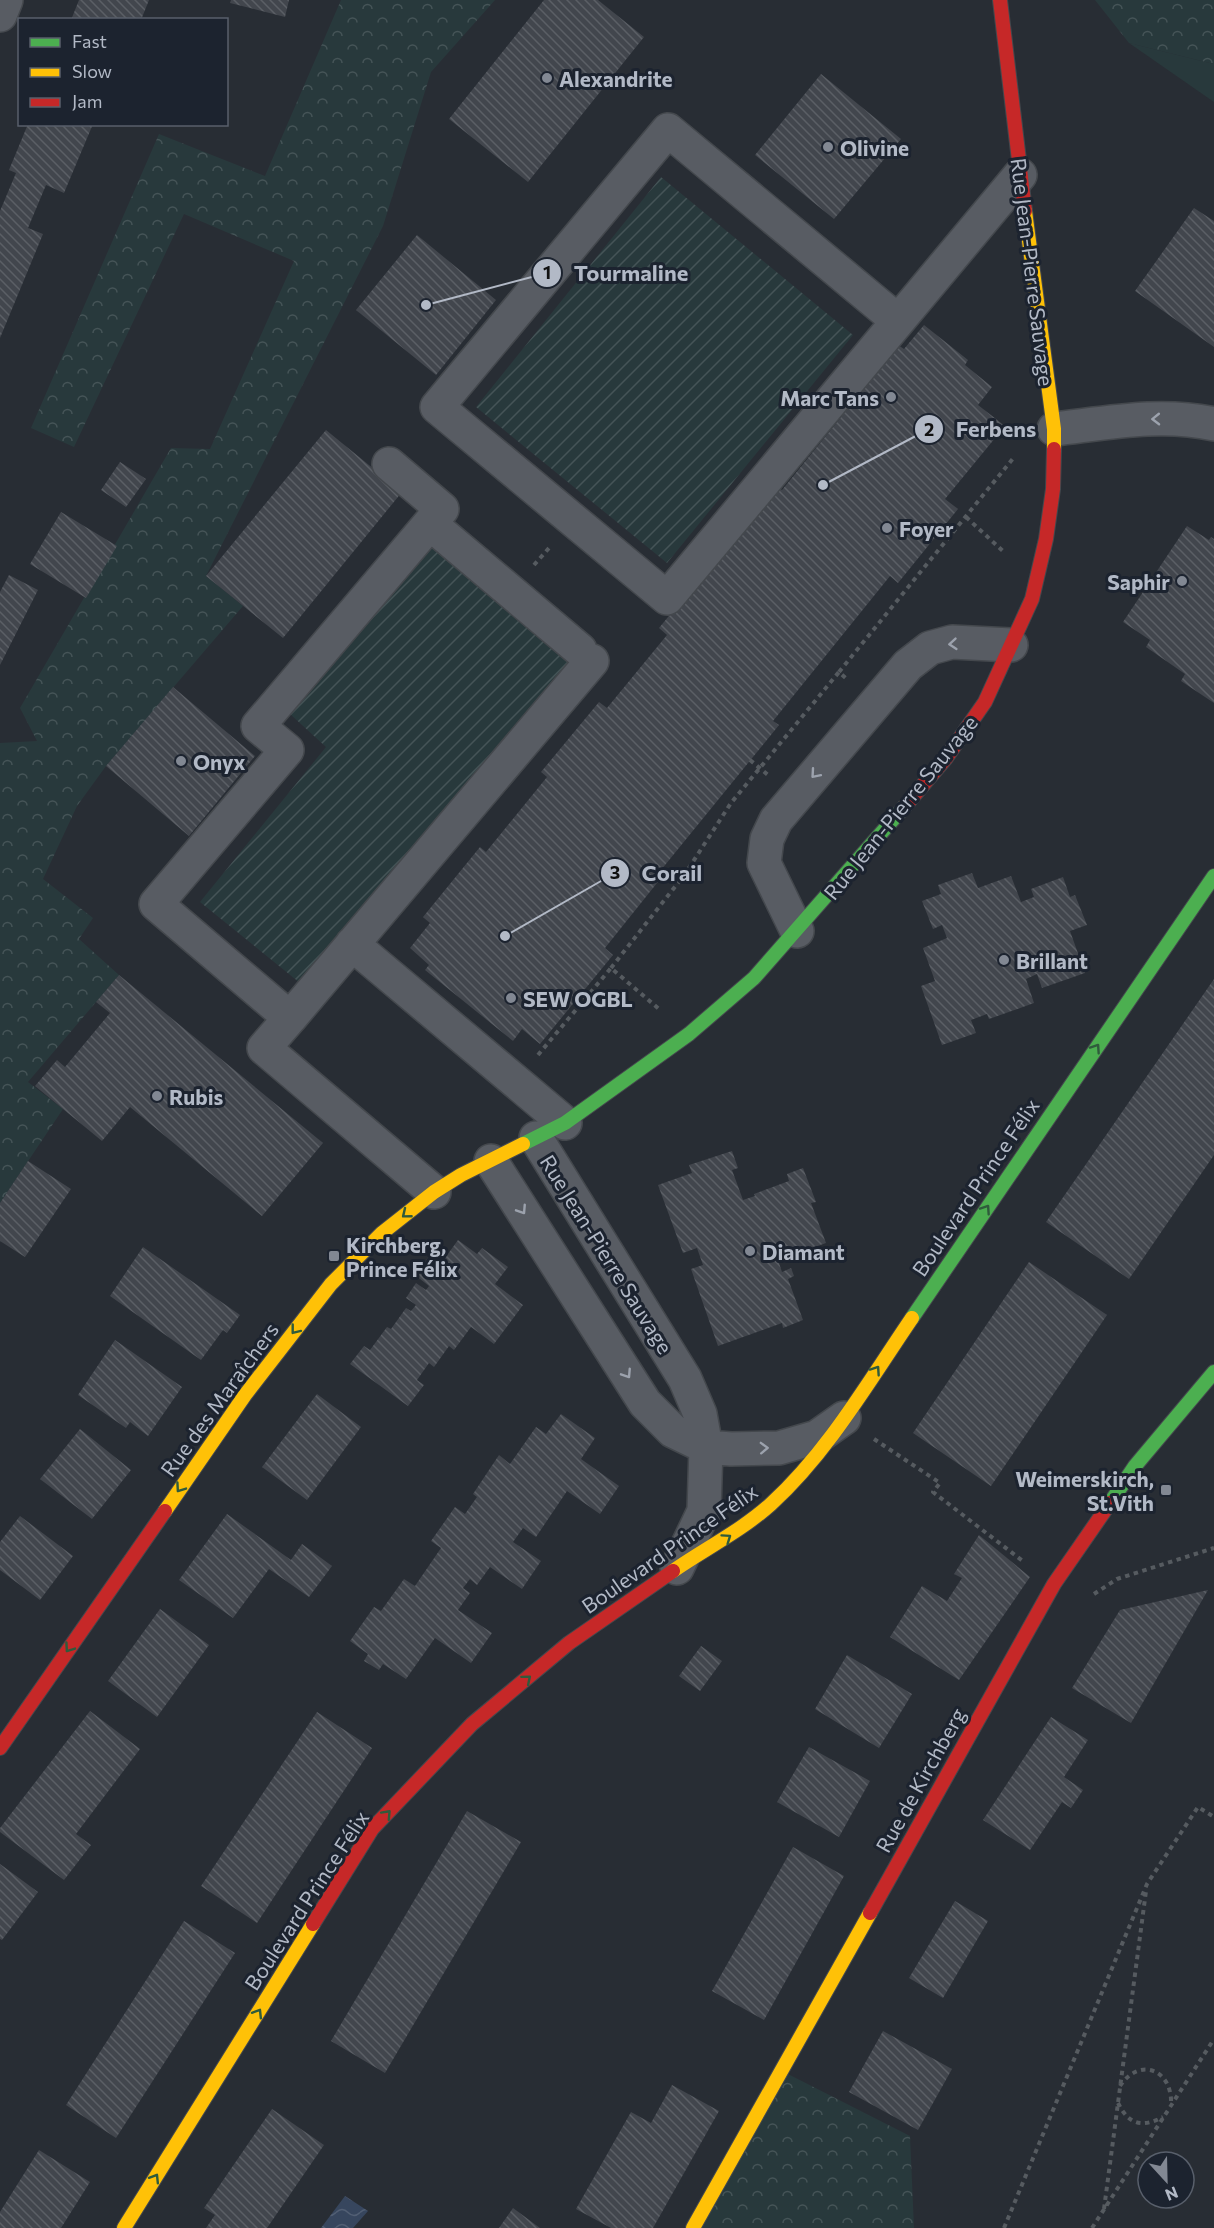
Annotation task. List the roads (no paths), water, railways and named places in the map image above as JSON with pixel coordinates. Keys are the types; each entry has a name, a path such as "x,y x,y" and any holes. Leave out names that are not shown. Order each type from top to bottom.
{"street":[{"path":"0,15 6,0"},
{"name":"Rue Jean-Pierre Sauvage","path":"677,1568 704,1510 706,1447 700,1414 685,1379 536,1138 565,1124 689,1034 754,978 946,758 985,702 1032,599 1046,539 1053,489 1054,429 1020,175 1000,0"},
{"path":"898,321 668,130 437,406 667,598 1020,175"},
{"path":"1054,429 1133,420 1189,418 1214,424"},
{"path":"290,1018 156,904 287,750 258,726 442,509 389,464"},
{"path":"434,1192 264,1048 352,944 586,656 440,532"},
{"path":"797,931 764,863 767,839 776,820 908,666 930,648 952,642 1011,645"},
{"name":"Boulevard Prince Félix","path":"124,2228 372,1829 472,1724 569,1643 677,1568 726,1539 771,1504 810,1463 844,1418 1214,876"},
{"path":"352,944 565,1124"},
{"name":"Rue des Maraîchers","path":"0,1749 244,1395 331,1284 382,1233 434,1192 536,1138"},
{"path":"491,1161 645,1403 673,1431 706,1447 779,1448 817,1437 844,1418"},
{"name":"Rue de Kirchberg","path":"693,2228 1054,1584 1135,1466 1214,1372"}],"water":[{"path":"345,2196 368,2211 353,2228 321,2228"}],"place":[{"name":"Alexandrite","path":"547,78"},
{"name":"Olivine","path":"828,147"},
{"name":"Tourmaline","path":"426,305"},
{"name":"Marc Tans","path":"891,397"},
{"name":"Ferbens","path":"823,485"},
{"name":"Foyer","path":"887,528"},
{"name":"Saphir","path":"1182,581"},
{"name":"Onyx","path":"181,761"},
{"name":"Corail","path":"505,936"},
{"name":"Brillant","path":"1004,960"},
{"name":"SEW OGBL","path":"511,998"},
{"name":"Rubis","path":"157,1096"},
{"name":"Diamant","path":"750,1251"},
{"name":"Kirchberg, Prince Félix","path":"334,1256"},
{"name":"Weimerskirch, St.Vith","path":"1166,1490"}]}
